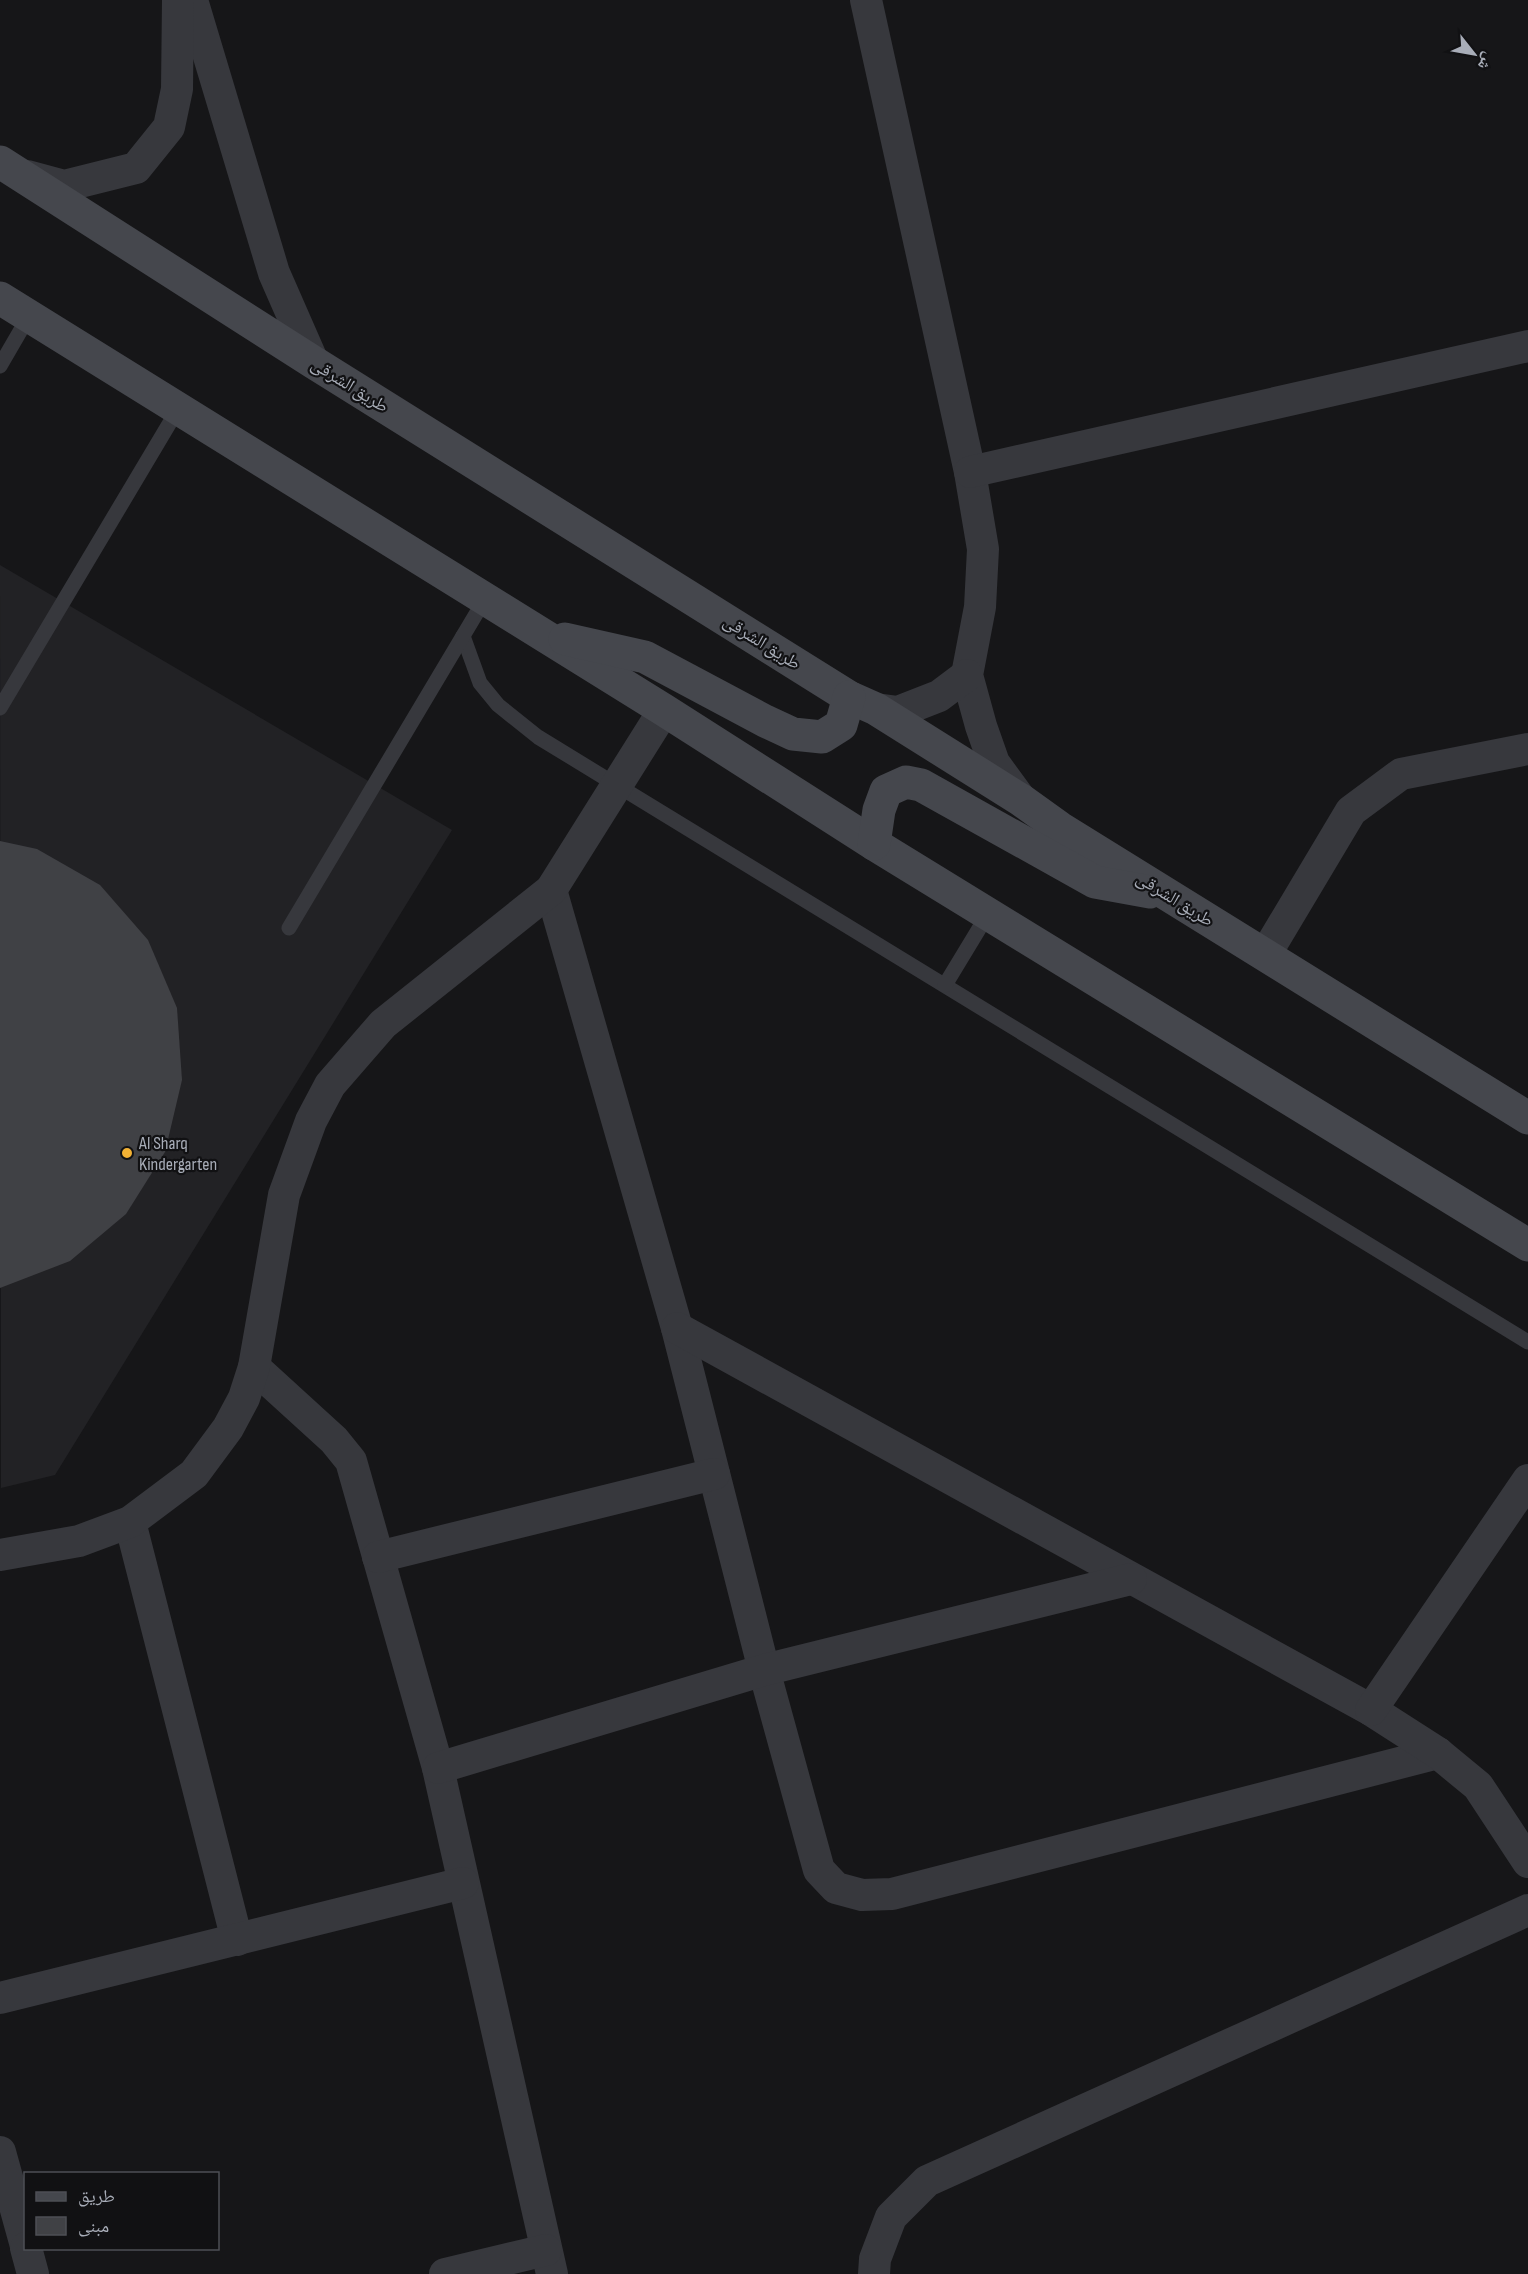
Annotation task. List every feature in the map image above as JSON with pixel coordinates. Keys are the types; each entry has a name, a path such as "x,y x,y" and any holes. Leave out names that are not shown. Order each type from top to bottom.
{"main road":[{"name":"طريق الشرقى","path":"10,168 313,362 1528,1118"},
{"path":"0,298 664,710 874,844 1528,1245"},
{"path":"540,633 645,657 793,734 822,737 841,725 863,703"},
{"path":"874,844 879,810 886,791 906,782 921,785 1095,882 1170,896"}],"street":[{"path":"10,168 64,186 136,168 169,127 177,89 178,0"},
{"path":"192,0 274,273 313,362"},
{"path":"866,0 970,472 983,549 980,607 967,675 994,763 1020,800"},
{"path":"970,472 1528,346"},
{"path":"863,703 898,712 939,696 967,675"},
{"path":"0,1555 79,1541 130,1522 194,1474 228,1428 244,1398 254,1367 284,1195 307,1130 330,1085 382,1024 551,890 664,710"},
{"path":"1265,955 1351,811 1401,774 1528,749"},
{"path":"551,890 677,1328 764,1670 819,1870 836,1888 862,1895 892,1894 1438,1752"},
{"path":"677,1328 1371,1710 1438,1752 1478,1786 1528,1862"},
{"path":"254,1367 334,1440 351,1461 438,1768 549,2262 445,2274"},
{"path":"378,1557 714,1474"},
{"path":"1371,1710 1528,1480"},
{"path":"130,1522 237,1940"},
{"path":"438,1768 764,1670 1131,1579"},
{"path":"0,1998 463,1883"},
{"path":"874,2274 875,2259 891,2217 927,2181 1528,1910"},
{"path":"0,2152 24,2240"},
{"path":"27,2250 33,2274"}],"lane":[{"path":"0,366 29,316"},
{"path":"0,708 178,409"},
{"path":"289,928 485,599"},
{"path":"463,636 480,683 498,705 538,737 1528,1342"},
{"path":"945,985 988,914"}],"shaded area":[{"name":"Al Sharq Kindergarten","path":"0,565 452,830 55,1475 1,1488"}],"building":[{"path":"0,841 37,849 100,885 148,940 177,1008 182,1080 165,1152 126,1214 70,1261 0,1288"}],"place":[{"name":"Al Sharq Kindergarten","path":"127,1153"}]}
